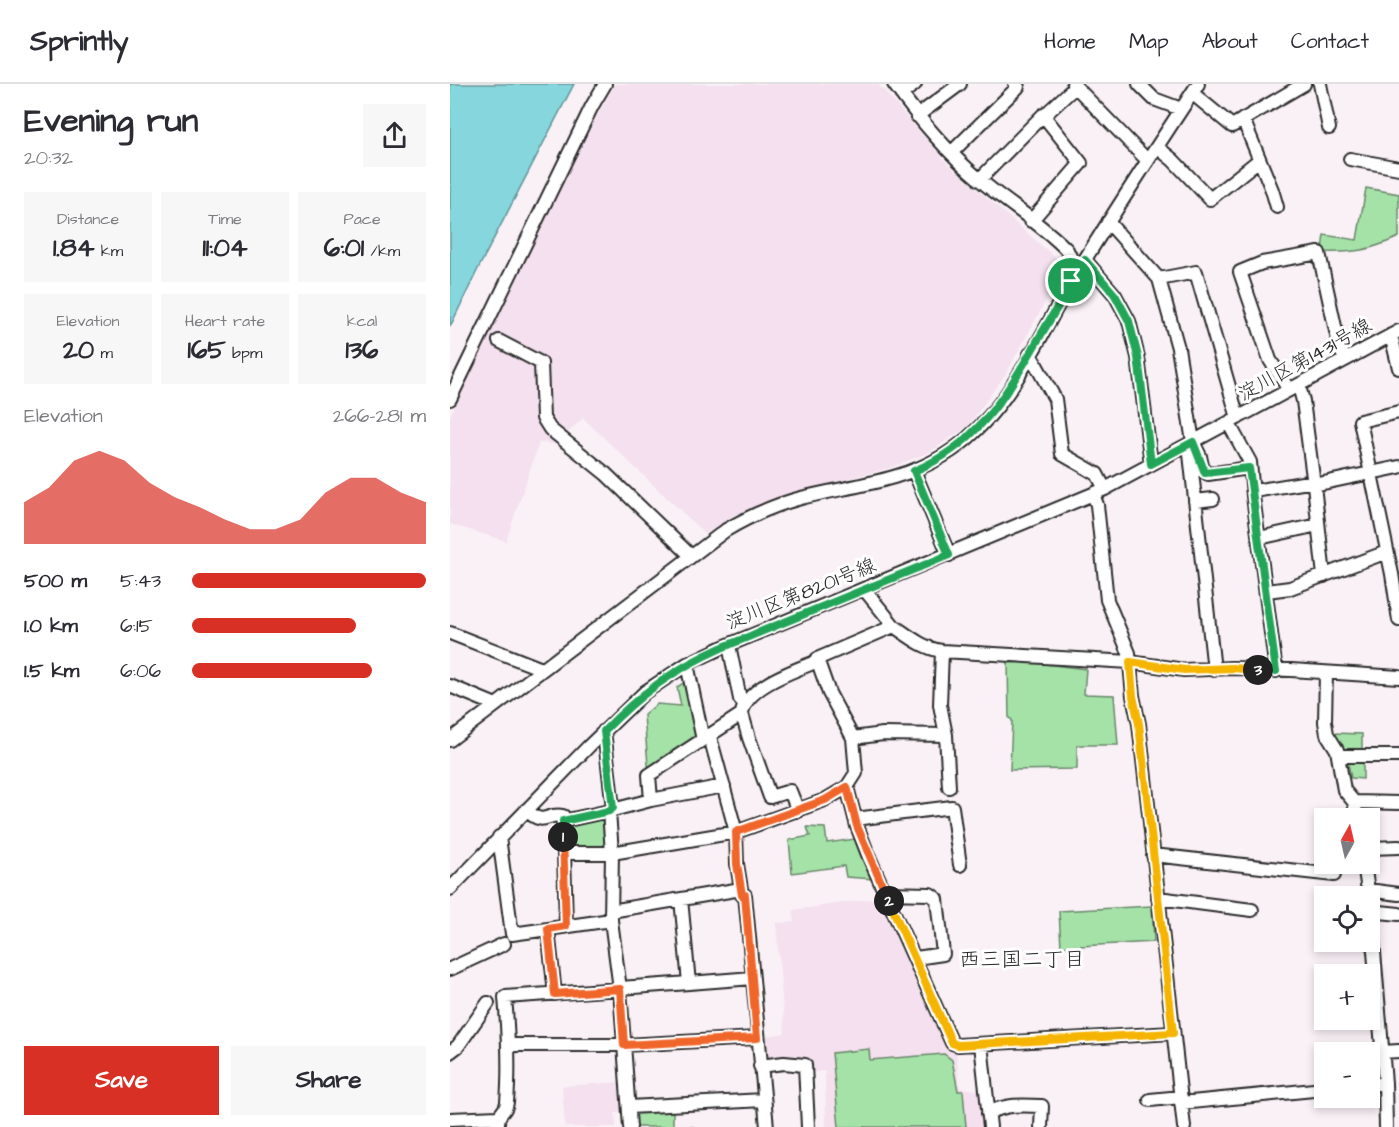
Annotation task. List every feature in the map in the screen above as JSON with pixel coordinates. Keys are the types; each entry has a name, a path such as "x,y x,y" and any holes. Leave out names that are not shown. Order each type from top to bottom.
{"street":[{"path":"450,399 592,106 605,84"},
{"path":"915,84 897,89 917,116 979,180 1070,253 1074,268 1071,281"},
{"path":"917,116 960,84"},
{"path":"951,153 1018,87 1016,84"},
{"path":"1139,84 1154,99 1181,109"},
{"path":"450,740 690,555 726,530 776,506 914,471 944,456 979,428 1002,400 1071,281 1195,89 1232,126 1304,84"},
{"path":"1320,84 1329,128"},
{"path":"1048,112 1074,85 1148,161"},
{"path":"979,180 1043,115 1081,163 1031,221"},
{"path":"1243,119 1277,207"},
{"path":"1157,147 1173,160 1210,199 1259,160"},
{"path":"1350,159 1365,155 1399,168"},
{"path":"1108,222 1159,279 1178,348 1191,444 1214,670"},
{"path":"1324,576 1303,401 1270,360 1240,272 1262,263 1319,253 1339,345 1345,360"},
{"path":"1085,260 1115,295 1129,321 1138,357 1151,464"},
{"path":"1159,279 1196,272 1233,421 1250,462 1276,671"},
{"path":"1395,333 1399,368"},
{"name":"淀川区第1431号線","path":"1233,421 1395,333"},
{"path":"499,341 541,363 543,418 550,429 606,474 690,555"},
{"path":"1030,354 1055,399 1062,454 1097,474 1105,489"},
{"path":"1399,412 1360,421 1397,591 1399,620"},
{"name":"淀川区第8201号線","path":"450,889 645,692 687,664 1105,489 1233,421"},
{"path":"1191,444 1205,473 1249,468"},
{"path":"1254,491 1314,483 1399,467"},
{"path":"914,471 949,555"},
{"path":"1093,494 1097,505 1107,600 1129,653 1184,1127"},
{"path":"1195,501 1213,499"},
{"path":"1259,538 1317,525"},
{"path":"1267,591 1290,588 1387,552"},
{"path":"864,589 894,626 920,645 942,651 1130,662 1184,670 1232,668 1399,677"},
{"path":"651,800 649,776 721,727 743,709 768,682 894,626"},
{"path":"450,633 542,669"},
{"path":"729,645 749,738 770,797 790,791 798,811"},
{"path":"942,651 940,705 946,735 949,787"},
{"path":"564,853 612,854 736,832 798,811 825,800 847,787 856,773 853,738 829,693 818,661"},
{"path":"687,664 706,738 724,786 736,832 737,864 742,895 745,895 767,1127"},
{"path":"1326,673 1324,722 1338,756 1344,790 1354,802 1355,808"},
{"path":"450,686 496,705"},
{"path":"604,731 611,809 611,915 620,988 630,1127"},
{"path":"853,738 883,734 946,735"},
{"path":"1338,756 1399,756"},
{"path":"563,821 651,800 724,786"},
{"path":"847,787 855,819 869,857 952,1043 981,1044 1173,1033"},
{"path":"1354,802 1399,803"},
{"path":"855,819 952,807 960,865"},
{"path":"526,810 535,818 543,820 562,816 566,926"},
{"path":"499,837 512,934 566,926 681,899 741,889"},
{"path":"1380,848 1399,847"},
{"path":"1153,855 1314,872"},
{"path":"886,894 930,894 937,899 943,954 916,958"},
{"path":"1380,894 1399,894"},
{"path":"1158,898 1252,910"},
{"path":"681,899 689,983"},
{"path":"1380,910 1399,914"},
{"path":"548,929 555,994"},
{"path":"450,969 504,944"},
{"path":"1374,952 1385,1083 1386,1127"},
{"path":"450,1119 498,1122 507,1105 510,1045 505,997 753,978"},
{"path":"450,1052 458,1046 489,1003"},
{"path":"510,1045 624,1045 757,1038"},
{"path":"981,1044 990,1127"},
{"path":"1382,1052 1399,1051"},
{"path":"760,1066 784,1063 805,1065 808,1127"},
{"path":"1380,1083 1385,1083"},
{"path":"1150,1100 1181,1100 1314,1090"},
{"path":"629,1107 764,1100"},
{"path":"988,1113 1001,1106 1014,1104 1042,1106 1041,1127"}],"shaded area":[{"path":"615,84 878,84 948,164 1057,259 1060,275 1007,372 968,426 930,452 889,468 793,493 732,516 705,534 583,418 556,444 539,443 506,541 450,524 450,416 578,150"},
{"path":"879,898 884,901 949,1050 956,1050 960,1088 979,1090 982,1127 826,1127 825,1071 806,1073 806,1064 763,1064 761,1037 785,1033 776,923 794,922 793,910"},
{"path":"622,1082 626,1112 615,1113 616,1127 565,1127 562,1086"}],"green space":[{"path":"1366,188 1399,194 1399,237 1363,250 1324,252 1322,249 1324,235 1357,240"},
{"path":"1028,662 1086,669 1084,694 1114,695 1118,745 1077,745 1077,769 1010,770 1012,720 1009,718 1008,663"},
{"path":"688,680 698,737 668,758 666,754 667,758 651,771 648,765 644,715 657,704 681,706 677,687"},
{"path":"1332,733 1362,734 1362,753 1343,751"},
{"path":"1347,759 1363,760 1363,779 1351,778"},
{"path":"606,816 605,847 567,850 568,823"},
{"path":"807,827 825,828 827,843 855,839 873,879 846,877 844,866 792,873 789,840 810,836"},
{"path":"1152,906 1154,942 1061,947 1059,911"},
{"path":"869,1049 870,1060 944,1054 952,1060 958,1091 963,1091 966,1127 839,1127 832,1053"},
{"path":"673,1108 673,1126 694,1127 634,1127 633,1109"}],"water":[{"path":"450,84 574,84 450,327"}],"district":[{"name":"西三国二丁目","path":"1022,959"}],"route":[{"path":"1085,260 1124,309 1138,357 1151,464 1193,442 1205,473 1249,468 1254,491 1276,671 1232,668 1184,670 1130,662 1133,696 1139,724 1173,1033 958,1045 952,1043 869,857 857,826 847,787 825,800 798,811 736,832 737,864 742,895 745,895 757,1038 624,1045 620,989 555,994 548,929 566,926 563,821 609,811 613,808 604,731 658,682 704,655 949,555 914,471 944,456 987,420 1009,390 1071,281 1085,260"}]}
